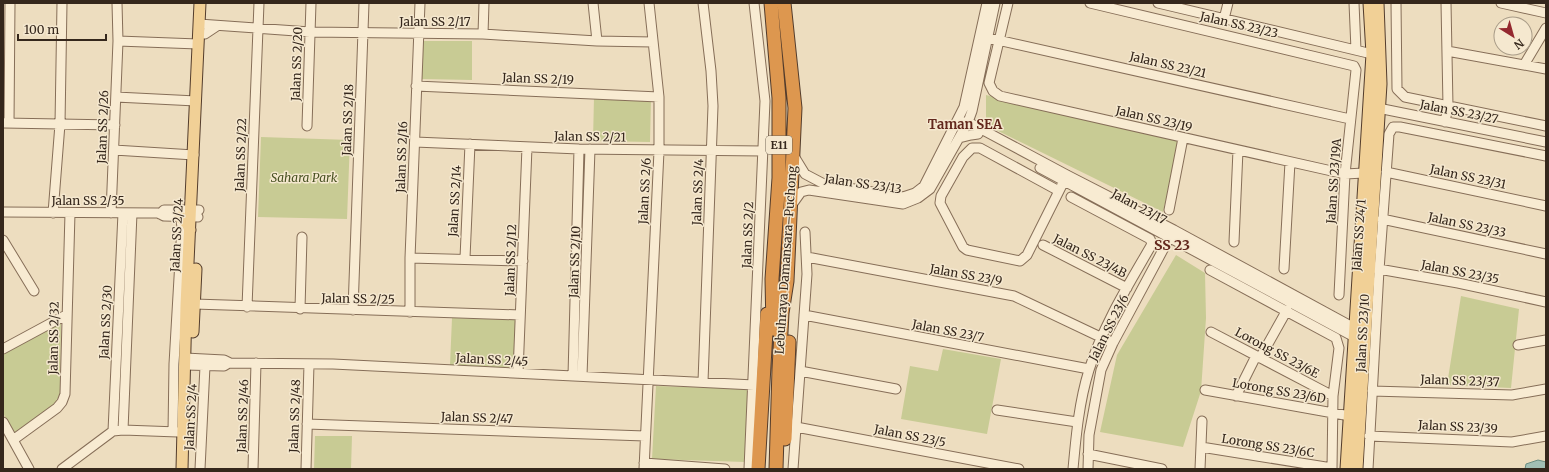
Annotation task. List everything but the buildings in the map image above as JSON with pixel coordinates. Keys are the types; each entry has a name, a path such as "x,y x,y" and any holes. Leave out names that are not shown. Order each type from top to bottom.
{"highway":[{"name":"Lebuhraya Damansara–Puchong","path":"767,469 775,368 787,281 794,156 795,108 778,5"},
{"name":"Lebuhraya Damansara–Puchong","path":"776,469 772,279 779,178 778,5"},
{"path":"758,469 764,330 772,279"},
{"path":"784,469 789,312 787,281"}],"main road":[{"name":"Jalan SS 2/24","path":"182,469 178,432 189,362 194,304 190,213 192,198 198,44 203,27 200,3"},
{"name":"Jalan SS 2/24","path":"189,469 190,213 203,27 207,3"},
{"name":"Jalan SS 24/1","path":"1357,469 1364,174 1372,54 1369,3"},
{"name":"Jalan SS 24/1","path":"1346,469 1350,416 1360,336 1374,269 1381,84 1378,3"}],"street":[{"path":"10,3 6,123 115,125"},
{"path":"53,213 60,124 62,3"},
{"name":"Jalan SS 2/26","path":"111,213 118,41 117,3"},
{"name":"Jalan SS 2/22","path":"247,307 259,3"},
{"name":"Jalan SS 2/20","path":"307,126 311,3"},
{"name":"Jalan SS 2/18","path":"353,310 364,3"},
{"name":"Jalan SS 2/16","path":"410,312 410,258 420,3"},
{"path":"483,34 484,3"},
{"path":"593,3 597,41"},
{"name":"Jalan SS 2/6","path":"644,466 659,151 659,97 653,42 651,3"},
{"name":"Jalan SS 2/4","path":"703,3 713,106 703,382"},
{"name":"Jalan SS 2/2","path":"749,469 754,385 765,101 754,3"},
{"name":"Jalan SS 23/13","path":"794,156 805,174 818,181 903,197 924,186 962,122 972,111 984,36 987,3"},
{"name":"Jalan SS 23/13","path":"790,207 801,192 809,190 903,204 918,198 930,189 959,138 984,36 995,3"},
{"path":"1000,40 1008,3"},
{"name":"Jalan SS 23/23","path":"1090,3 1350,63 1356,70"},
{"path":"1158,3 1372,54"},
{"path":"1224,19 1228,3"},
{"path":"1354,3 1356,50"},
{"path":"1396,3 1397,89 1405,98 1546,126"},
{"path":"1445,122 1448,106 1446,3"},
{"path":"1501,3 1546,13"},
{"name":"Jalan SS 2/17","path":"203,27 218,26 363,34 483,34 597,41 653,42"},
{"path":"1524,65 1546,28"},
{"name":"Jalan SS 23/21","path":"984,36 1350,119"},
{"name":"Jalan SS 23/19","path":"1000,40 990,83 993,91 1000,96 1345,174 1364,174"},
{"path":"118,41 198,44"},
{"path":"1447,51 1546,69"},
{"name":"Jalan SS 23/19A","path":"1339,295 1345,174 1356,70"},
{"name":"Jalan SS 2/19","path":"416,86 659,97"},
{"path":"116,97 196,101"},
{"name":"Jalan SS 23/27","path":"1368,106 1546,142"},
{"path":"959,138 979,132 972,111"},
{"name":"Jalan 23/17","path":"962,122 1360,336"},
{"name":"Jalan SS 23/10","path":"1368,469 1372,391 1374,269 1382,219 1389,134 1393,127 1400,127 1546,156"},
{"path":"1169,210 1183,138"},
{"name":"Jalan SS 2/21","path":"415,142 580,149 711,152 763,151"},
{"name":"Jalan SS 2/14","path":"465,258 470,144"},
{"name":"Jalan SS 2/12","path":"518,373 527,147"},
{"path":"1058,191 980,148 972,148 963,157 941,196 940,203 963,247 967,250 1020,261 1027,255 1065,178"},
{"name":"Jalan SS 2/10","path":"572,376 580,149"},
{"name":"Jalan SS 2/10","path":"582,376 590,149"},
{"path":"114,150 194,155"},
{"path":"1234,242 1238,150"},
{"path":"1284,269 1290,162"},
{"name":"Jalan SS 23/31","path":"1386,172 1546,206"},
{"path":"1071,197 1151,242 1152,244 1127,288 1102,338 1089,369 1077,422 1073,469"},
{"name":"Jalan SS 2/35","path":"3,212 128,213 160,214 164,216 190,213"},
{"name":"Jalan SS 2/32","path":"13,440 57,408 62,402 65,394 70,213"},
{"name":"Jalan SS 2/30","path":"118,430 128,213"},
{"path":"62,469 118,430 178,432 174,364 182,226 190,213"},
{"name":"Jalan SS 23/33","path":"1382,219 1546,254"},
{"path":"793,469 807,257 805,232"},
{"name":"Jalan SS 23/6","path":"1088,469 1089,435 1101,370 1113,343 1172,234"},
{"path":"300,309 302,237"},
{"path":"3,240 34,291"},
{"name":"Jalan SS 23/4B","path":"1043,245 1127,288"},
{"name":"Jalan SS 23/9","path":"807,257 1014,296 1113,343"},
{"path":"410,258 465,258 523,261"},
{"name":"Jalan SS 23/35","path":"1374,269 1458,283 1546,302"},
{"path":"1210,270 1287,310 1336,338 1339,348 1332,396 1334,413 1332,469"},
{"name":"Jalan SS 2/25","path":"194,304 520,316"},
{"path":"1236,396 1287,310"},
{"path":"3,349 66,315"},
{"name":"Jalan SS 23/7","path":"804,315 1089,369"},
{"name":"Lorong SS 23/6E","path":"1211,332 1332,396"},
{"path":"1518,345 1546,340"},
{"name":"Jalan SS 2/45","path":"189,362 224,360 230,362 518,373 754,385"},
{"name":"Jalan SS 2/45","path":"189,362 205,366 224,366 230,362"},
{"name":"Jalan SS 2/46","path":"253,469 256,363"},
{"name":"Jalan SS 2/48","path":"306,469 309,364"},
{"name":"Jalan SS 2/4","path":"200,469 205,366"},
{"path":"800,371 896,389"},
{"name":"Jalan SS 23/37","path":"1372,391 1512,395 1546,389"},
{"name":"Lorong SS 23/6D","path":"1205,390 1350,416"},
{"path":"997,410 1077,422"},
{"path":"1200,469 1202,421"},
{"path":"3,422 29,469"},
{"name":"Jalan SS 2/47","path":"307,424 645,436"},
{"name":"Jalan SS 23/5","path":"796,426 1018,469"},
{"name":"Jalan SS 23/39","path":"1369,436 1512,442 1546,436"},
{"name":"Lorong SS 23/6C","path":"1201,447 1332,469"},
{"path":"1088,454 1124,465 1162,469"},
{"path":"644,466 724,469"}],"green space":[{"path":"422,41 472,41 472,80 421,79"},
{"path":"986,95 1179,141 1163,212 986,125"},
{"path":"594,97 651,98 650,142 593,141"},
{"name":"Sahara Park","path":"261,137 350,140 347,219 258,217"},
{"path":"1176,255 1205,273 1206,318 1201,391 1183,447 1100,432 1117,355"},
{"path":"1461,296 1519,309 1511,388 1447,385"},
{"path":"452,318 516,320 514,368 450,365"},
{"path":"61,321 60,394 54,405 14,433 3,413 3,353"},
{"path":"943,349 1001,359 987,434 901,419 910,366 938,371"},
{"path":"656,386 748,389 745,462 652,459"},
{"path":"315,436 352,436 351,469 314,469"}],"water":[{"path":"1538,460 1546,462 1546,469 1525,469 1526,464"}],"district":[{"name":"Taman SEA","path":"965,124"},
{"name":"SS 23","path":"1172,245"}]}
